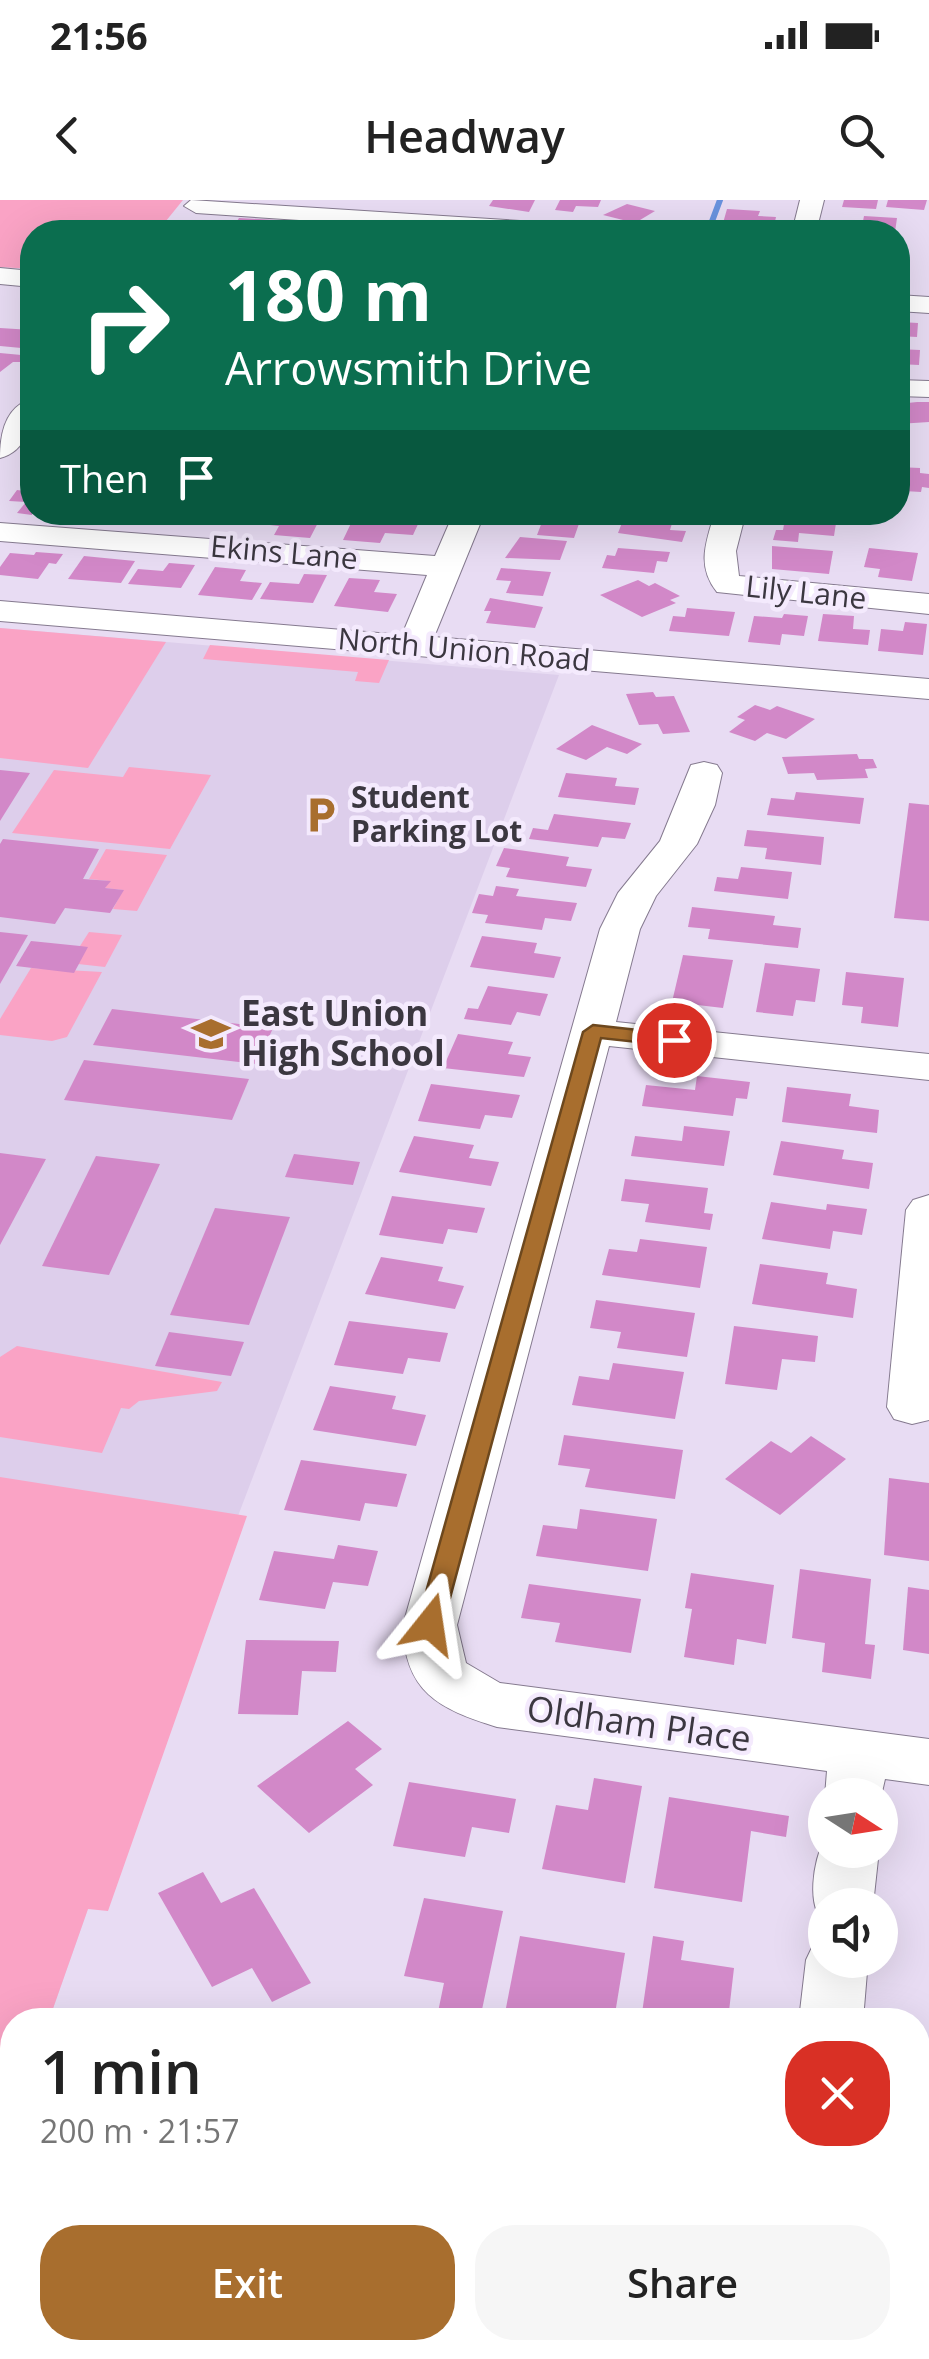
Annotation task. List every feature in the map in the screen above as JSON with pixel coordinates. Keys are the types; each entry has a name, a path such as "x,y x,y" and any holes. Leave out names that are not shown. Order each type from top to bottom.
{"street":[{"path":"194,208 330,220"},
{"path":"0,449 20,423"},
{"path":"186,544 198,525"},
{"path":"414,645 465,525"},
{"name":"Lily Lane","path":"727,528 718,566 720,578 729,585 929,604"},
{"name":"Ekins Lane","path":"0,532 448,567"},
{"name":"North Union Road","path":"0,611 929,688"},
{"name":"Oldham Place","path":"704,774 696,805 678,844 638,892 620,930 430,1624 430,1656 438,1670 463,1693 497,1704 856,1774 929,1762"},
{"path":"593,1032 929,1067"},
{"path":"912,1407 929,1210"},
{"path":"832,2008 835,1978"}],"shaded area":[{"path":"0,200 183,200 167,220 20,220 20,268 0,267"},
{"name":"East Union High School","path":"0,628 559,675 53,2008 0,2008"},
{"path":"0,628 166,642 88,768 0,758"},
{"path":"210,645 389,660 379,683 355,681 358,672 203,659"},
{"path":"129,767 211,775 170,849 12,833 54,770 123,777"},
{"path":"106,849 167,855 137,911 113,909 123,890 105,888 109,881 89,879"},
{"path":"89,932 122,935 105,967 78,964 80,946"},
{"path":"31,968 102,972 67,1037 52,1041 0,1035 0,1019"},
{"path":"17,1346 222,1382 217,1391 139,1401 129,1409 121,1408 102,1453 0,1437 0,1357"},
{"path":"0,1477 247,1516 108,1911 88,1909 53,2008 0,2008"}],"building":[{"path":"493,200 535,200 529,212 489,206"},
{"path":"560,200 601,200 598,207 576,206 573,212 555,210"},
{"path":"844,200 878,200 876,209 842,207"},
{"path":"888,200 927,200 924,210 886,207"},
{"path":"627,204 655,211 640,220 603,215"},
{"path":"727,209 760,211 758,216 776,217 775,220 724,220"},
{"path":"864,216 897,218 897,220 863,220"},
{"path":"910,323 918,323 917,337 910,337"},
{"path":"0,328 20,329 20,348 0,346"},
{"path":"910,350 920,350 919,365 910,365"},
{"path":"0,353 20,355 20,362 13,362 0,372"},
{"path":"929,402 929,422 910,423 910,403"},
{"path":"910,468 929,474 929,488 922,487 921,492 910,491"},
{"path":"17,490 20,490 20,502 9,501"},
{"path":"270,525 317,525 310,538 274,535 279,526"},
{"path":"350,525 418,525 413,535 385,533 380,543 343,540"},
{"path":"541,525 579,525 574,538 537,535"},
{"path":"621,525 672,525 670,530 686,531 682,542 618,533"},
{"path":"784,525 836,525 834,536 799,533 798,542 773,540 776,530 783,530"},
{"path":"520,537 567,541 560,560 505,558"},
{"path":"772,546 833,551 829,574 772,569"},
{"path":"618,548 670,552 667,562 657,561 654,573 602,568 607,555 615,556"},
{"path":"869,548 918,553 912,581 878,577 880,569 864,567"},
{"path":"10,553 63,554 56,564 49,563 38,579 0,575 0,567"},
{"path":"84,556 135,561 121,583 68,579"},
{"path":"169,563 195,565 181,588 128,584 138,569 163,571"},
{"path":"215,567 246,570 240,581 262,583 252,600 198,595"},
{"path":"501,568 551,572 543,596 506,593 511,581 496,580"},
{"path":"304,574 327,575 313,603 260,599 270,582 299,584"},
{"path":"349,578 380,580 374,592 397,594 388,612 334,606"},
{"path":"638,580 649,586 655,583 680,596 670,600 676,603 642,617 600,595"},
{"path":"490,598 543,607 535,628 486,623 491,611 484,611"},
{"path":"687,608 735,612 729,636 669,631 673,616 685,617"},
{"path":"784,614 808,616 804,636 782,634 780,645 748,642 754,616 782,618"},
{"path":"823,614 854,616 853,629 870,630 868,645 818,641"},
{"path":"905,622 927,624 923,655 878,651 881,629 903,631"},
{"path":"653,692 656,697 674,696 690,732 663,734 658,724 639,725 626,694"},
{"path":"755,705 770,710 777,706 815,719 786,739 767,733 755,741 729,732 745,720 737,717"},
{"path":"592,725 642,744 627,754 607,747 586,760 556,749"},
{"path":"857,754 859,759 873,759 877,768 865,769 868,778 817,780 814,773 788,774 782,757"},
{"path":"0,770 30,773 0,821"},
{"path":"566,773 617,778 615,786 639,788 635,805 558,797"},
{"path":"796,792 864,798 860,824 767,815 771,798 794,800"},
{"path":"909,803 929,805 929,921 894,918"},
{"path":"554,814 631,823 625,839 602,837 598,847 529,839 533,828 548,830"},
{"path":"747,830 824,837 821,865 765,859 767,848 744,846"},
{"path":"3,839 99,849 83,879 111,881 105,888 124,890 110,913 65,908 55,924 0,917"},
{"path":"504,848 569,857 566,866 592,869 586,887 506,877 510,868 496,866"},
{"path":"741,867 792,872 788,899 714,891 717,877 738,879"},
{"path":"496,886 519,889 516,896 577,903 571,921 545,918 542,930 485,923 488,915 472,913 479,894 493,896"},
{"path":"692,907 775,916 773,925 801,928 798,948 708,939 710,929 688,927"},
{"path":"0,932 28,935 0,984"},
{"path":"482,936 537,943 534,953 561,957 554,978 470,967"},
{"path":"31,941 88,947 74,973 16,966"},
{"path":"683,955 733,960 723,1008 672,1002"},
{"path":"765,963 820,969 815,1002 796,1000 793,1016 756,1012"},
{"path":"846,972 904,978 898,1027 861,1023 863,1007 842,1005"},
{"path":"488,986 548,994 540,1016 517,1012 511,1025 464,1019 468,1008 478,1009"},
{"path":"112,1009 273,1028 257,1064 93,1045"},
{"path":"458,1034 513,1042 508,1054 531,1057 524,1077 443,1068"},
{"path":"84,1060 249,1079 232,1120 64,1100"},
{"path":"697,1076 750,1082 747,1099 736,1098 733,1116 642,1106 646,1085 695,1090"},
{"path":"431,1084 520,1095 512,1118 485,1115 480,1129 418,1121"},
{"path":"787,1087 851,1094 849,1106 879,1110 877,1133 782,1122"},
{"path":"684,1126 730,1131 724,1166 631,1156 635,1136 682,1141"},
{"path":"414,1136 474,1145 469,1158 499,1162 491,1186 399,1172"},
{"path":"781,1141 844,1150 842,1159 873,1163 869,1189 773,1175"},
{"path":"0,1153 46,1159 0,1245"},
{"path":"294,1154 360,1162 353,1185 285,1177"},
{"path":"96,1156 160,1164 109,1275 42,1266"},
{"path":"625,1179 708,1188 704,1213 713,1214 710,1230 645,1222 649,1204 621,1201"},
{"path":"392,1196 485,1208 477,1233 448,1229 443,1244 379,1235"},
{"path":"771,1202 826,1210 827,1204 867,1209 862,1235 833,1231 830,1249 762,1239"},
{"path":"215,1208 290,1217 249,1325 170,1315"},
{"path":"640,1239 707,1247 700,1288 602,1275 609,1249 637,1252"},
{"path":"381,1257 443,1267 438,1281 464,1286 455,1309 365,1294"},
{"path":"760,1264 828,1273 826,1284 857,1289 853,1318 752,1304"},
{"path":"596,1300 695,1313 687,1357 617,1348 621,1332 590,1328"},
{"path":"349,1321 448,1333 440,1362 408,1358 403,1374 334,1365"},
{"path":"734,1326 818,1336 815,1362 782,1359 777,1390 725,1384"},
{"path":"169,1332 244,1342 231,1376 155,1366"},
{"path":"613,1363 684,1372 675,1419 572,1405 579,1376 609,1380"},
{"path":"330,1386 396,1396 392,1409 426,1415 416,1446 313,1430"},
{"path":"564,1435 683,1450 675,1499 585,1487 590,1469 558,1465"},
{"path":"811,1436 846,1459 780,1515 725,1479 771,1441 791,1453"},
{"path":"301,1460 407,1474 397,1507 365,1503 360,1521 284,1510"},
{"path":"889,1478 929,1483 929,1561 884,1555"},
{"path":"580,1509 657,1519 648,1571 536,1556 543,1525 577,1529"},
{"path":"338,1545 378,1551 368,1586 333,1582 325,1609 259,1600 274,1551 334,1559"},
{"path":"800,1569 871,1579 865,1644 875,1645 871,1679 822,1672 825,1643 792,1638"},
{"path":"691,1573 774,1585 766,1644 737,1639 734,1665 684,1657 692,1609 685,1608"},
{"path":"529,1584 641,1599 631,1653 555,1642 560,1623 521,1618"},
{"path":"908,1587 929,1590 929,1654 903,1650"},
{"path":"246,1640 339,1641 336,1672 302,1671 298,1715 238,1714"},
{"path":"348,1721 382,1749 355,1769 373,1785 309,1833 257,1786"},
{"path":"594,1778 642,1786 625,1883 542,1869 556,1805 588,1810"},
{"path":"409,1782 516,1799 509,1833 472,1827 465,1857 393,1846"},
{"path":"669,1797 789,1816 786,1837 751,1831 742,1902 654,1888"},
{"path":"203,1872 221,1903 254,1888 311,1983 272,2002 252,1968 212,1987 158,1893"},
{"path":"424,1898 503,1911 482,2008 439,2008 444,1983 404,1976"},
{"path":"520,1936 625,1953 616,2008 506,2008"},
{"path":"653,1936 684,1941 681,1960 734,1968 729,2008 643,2008"}],"waterway":[{"path":"712,220 720,200"}],"place":[{"name":"Student Parking Lot","path":"321,815"},
{"name":"East Union High School","path":"211,1034"}],"route":[{"path":"430,1624 593,1032 674,1040"}]}
